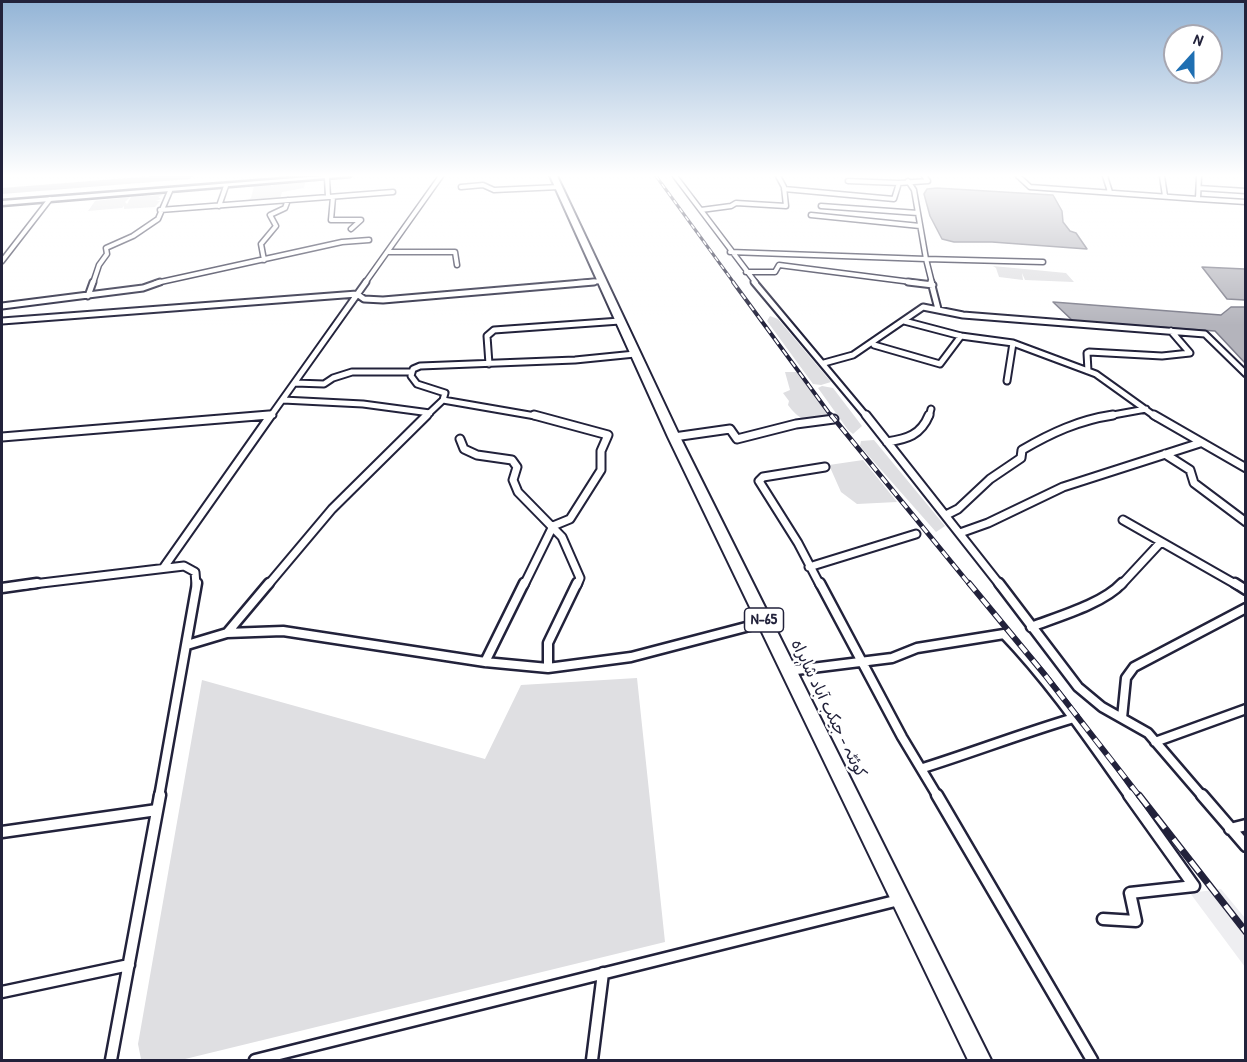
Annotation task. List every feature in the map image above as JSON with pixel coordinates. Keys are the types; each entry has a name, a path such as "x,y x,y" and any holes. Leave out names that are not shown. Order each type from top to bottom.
{"highway":[{"name":"کوئٹہ - جیکب آباد شاہراہ","path":"576,226 674,437 980,1060"}],"street":[{"path":"2,261 30,226"},
{"path":"88,296 99,265 107,254 106,248 149,226"},
{"path":"264,260 261,244 276,226"},
{"path":"351,229 355,226"},
{"path":"164,567 406,226"},
{"path":"712,226 730,252 824,363 946,515 1078,687 1102,707 1148,733 1245,846"},
{"path":"916,226 920,226 938,309"},
{"path":"2,306 143,288 168,279 342,242 369,240"},
{"path":"388,252 455,252 457,265"},
{"path":"730,252 1043,262"},
{"path":"747,272 775,272 779,265 933,285"},
{"path":"2,321 357,294 364,299 383,300 602,281"},
{"path":"824,363 838,362 874,345 923,308 963,315 1205,334 1223,349 1234,366 1245,374"},
{"path":"489,364 486,340 494,330 620,321"},
{"path":"904,321 961,336 1013,343 1096,374 1146,409 1245,468"},
{"path":"1088,371 1087,353 1089,352 1162,356 1190,353 1171,331"},
{"path":"874,345 940,364 961,336"},
{"path":"1007,381 1013,343"},
{"path":"295,383 324,384 333,378 361,371 411,372 420,366 575,360 635,354"},
{"path":"226,633 332,509 443,400 445,393 417,384 411,372"},
{"path":"283,400 363,404 430,413"},
{"path":"443,400 538,416 608,435 601,452 601,470 570,519 553,526 485,662"},
{"path":"887,442 908,439 921,431 928,422 932,409"},
{"path":"946,515 958,509 990,479 1021,458 1022,450 1042,438 1093,418 1116,416 1146,409"},
{"path":"2,437 273,415"},
{"path":"674,437 730,429 737,440 796,424 834,419"},
{"path":"460,439 464,449 477,455 512,460 518,467 513,480 518,492 562,537 580,578 548,643 548,668"},
{"path":"960,533 988,523 1063,487 1200,443"},
{"path":"1165,454 1190,470 1194,483 1245,522"},
{"path":"825,467 763,477 759,481 798,543 902,737 923,768 1092,1060"},
{"path":"1123,520 1245,590"},
{"path":"809,567 916,534"},
{"path":"1031,627 1084,606 1117,589 1160,543"},
{"path":"2,588 164,567 184,566 195,572 197,581 187,645 111,1060"},
{"path":"1122,718 1126,678 1134,666 1245,608"},
{"path":"187,645 226,633 283,631 485,662 548,668 583,666 640,656 765,622"},
{"path":"788,671 892,658 917,648 1004,634 1029,660 1074,718 1194,886 1130,893 1136,921 1103,919"},
{"path":"1155,742 1245,709"},
{"path":"923,768 976,751 1000,740 1074,718"},
{"path":"2,832 157,810"},
{"path":"1230,829 1245,825"},
{"path":"255,1060 902,899"},
{"path":"2,992 129,965"},
{"path":"592,1060 603,974"}],"shaded area":[{"path":"935,226 1066,226 1070,231 1076,233 1087,249 992,242 954,242 942,239"},
{"path":"993,266 1066,273 1074,282 1025,280 1022,273 1023,280 999,277"},
{"path":"1202,267 1245,269 1245,300 1227,299"},
{"path":"1053,302 1221,315 1231,307 1245,307 1245,363 1215,331 1073,321"},
{"path":"770,316 778,319 831,382 821,385 813,384 767,321"},
{"path":"785,372 799,372 832,418 807,420 798,416 788,405 789,401 783,393 790,390"},
{"path":"822,386 833,388 862,426 853,434 818,388"},
{"path":"874,440 945,526 936,532 860,446 861,441"},
{"path":"863,460 897,502 857,504 841,492 829,465"},
{"path":"637,678 665,942 181,1060 141,1059 138,1044 202,680 485,759 521,685"},
{"path":"1221,889 1245,918 1245,967 1190,893"}],"railway":[{"path":"692,226 734,283"},
{"path":"733,282 832,417"},
{"path":"831,415 970,585"},
{"path":"969,583 1045,675 1140,797"},
{"path":"1139,795 1246,932"}]}
